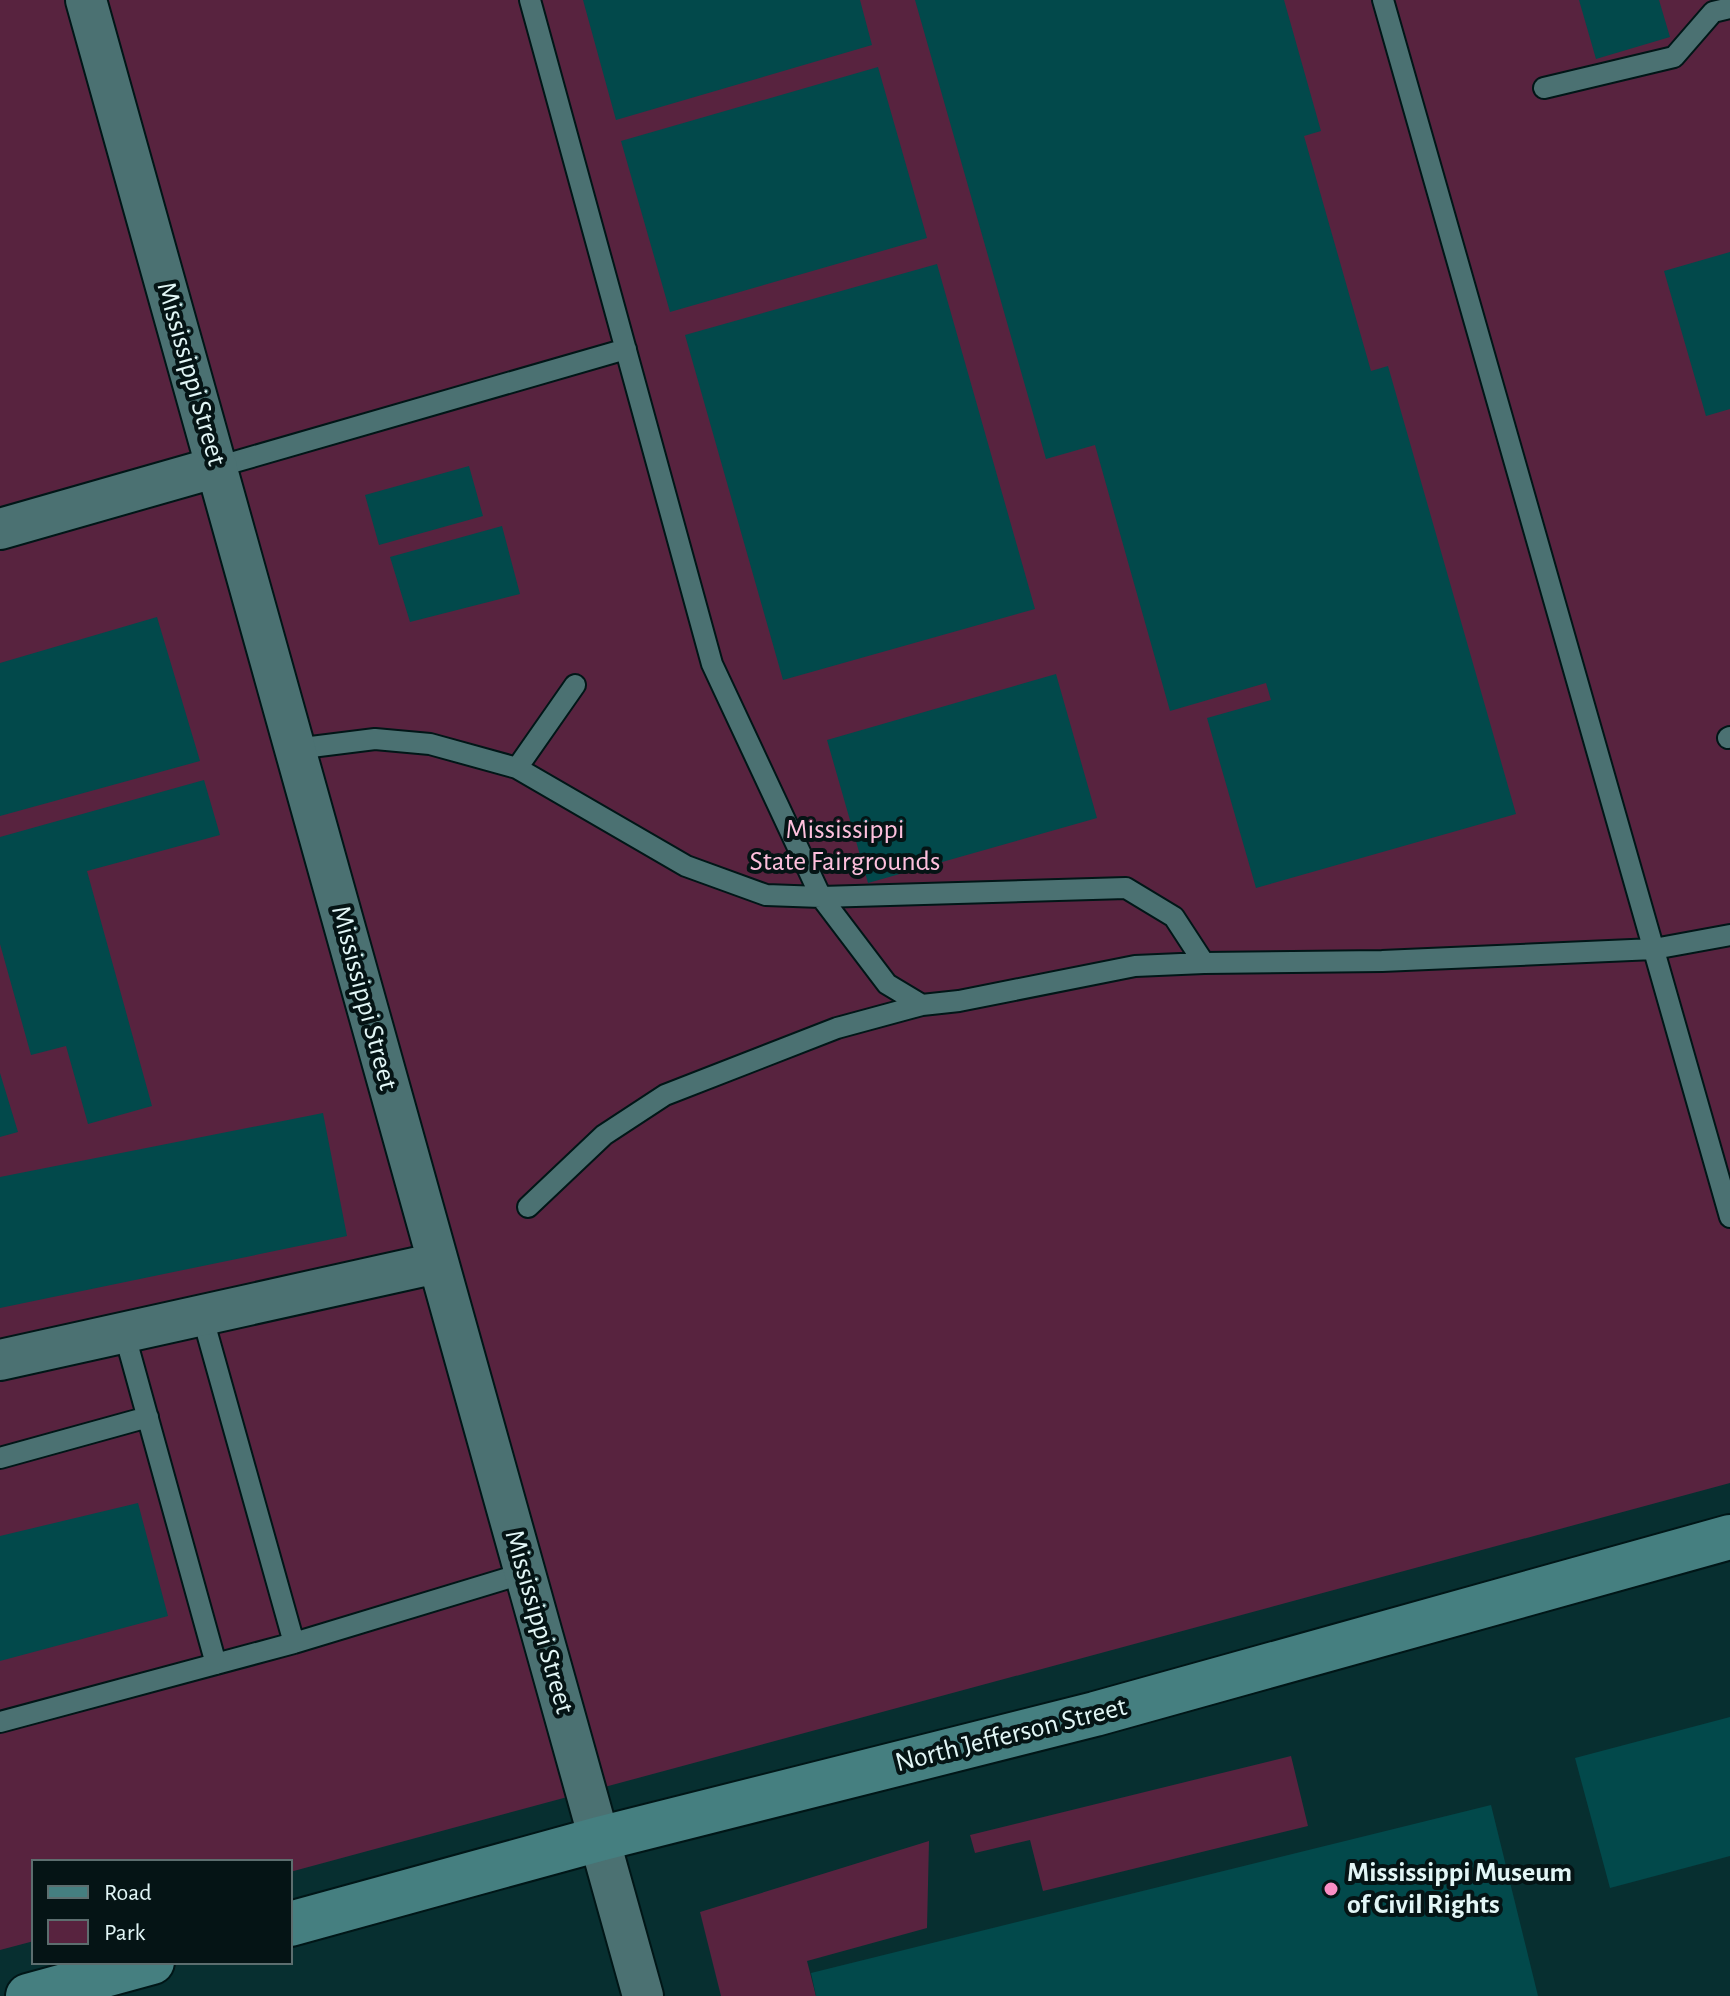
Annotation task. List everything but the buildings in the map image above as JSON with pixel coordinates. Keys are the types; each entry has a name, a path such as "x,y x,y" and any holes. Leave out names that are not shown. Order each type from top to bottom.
{"street":[{"name":"Mississippi Street","path":"86,0 643,1996"},
{"path":"0,529 217,467"},
{"path":"0,1360 437,1263"},
{"name":"North Jefferson Street","path":"292,1923 599,1839 1095,1714 1730,1537"},
{"path":"28,1996 145,1964"}],"lane":[{"path":"530,0 712,664 821,897 887,984 922,1005"},
{"path":"1383,0 1730,1217"},
{"path":"1544,88 1674,57 1713,12 1730,8"},
{"path":"217,467 626,349"},
{"path":"517,768 575,685"},
{"path":"295,749 375,739 430,744 517,768 686,866 766,895 821,897 1126,888 1174,917 1204,963"},
{"path":"528,1207 604,1135 665,1095 837,1028 922,1005 959,1001 1135,966 1382,961 1654,949 1730,935"},
{"path":"202,1315 294,1643"},
{"path":"124,1332 216,1664"},
{"path":"0,1458 148,1417"},
{"path":"0,1722 294,1643 525,1573"}],"green space":[{"name":"Mississippi State Fairgrounds","path":"0,0 1730,0 1730,1483 292,1871 292,1860 32,1860 32,1942 0,1950"},
{"path":"1291,1756 1308,1826 1043,1891 1030,1840 975,1853 970,1835"},
{"path":"929,1841 927,1928 807,1961 816,1996 721,1996 700,1912"}],"place":[{"name":"Mississippi Museum of Civil Rights","path":"1331,1889"}]}
